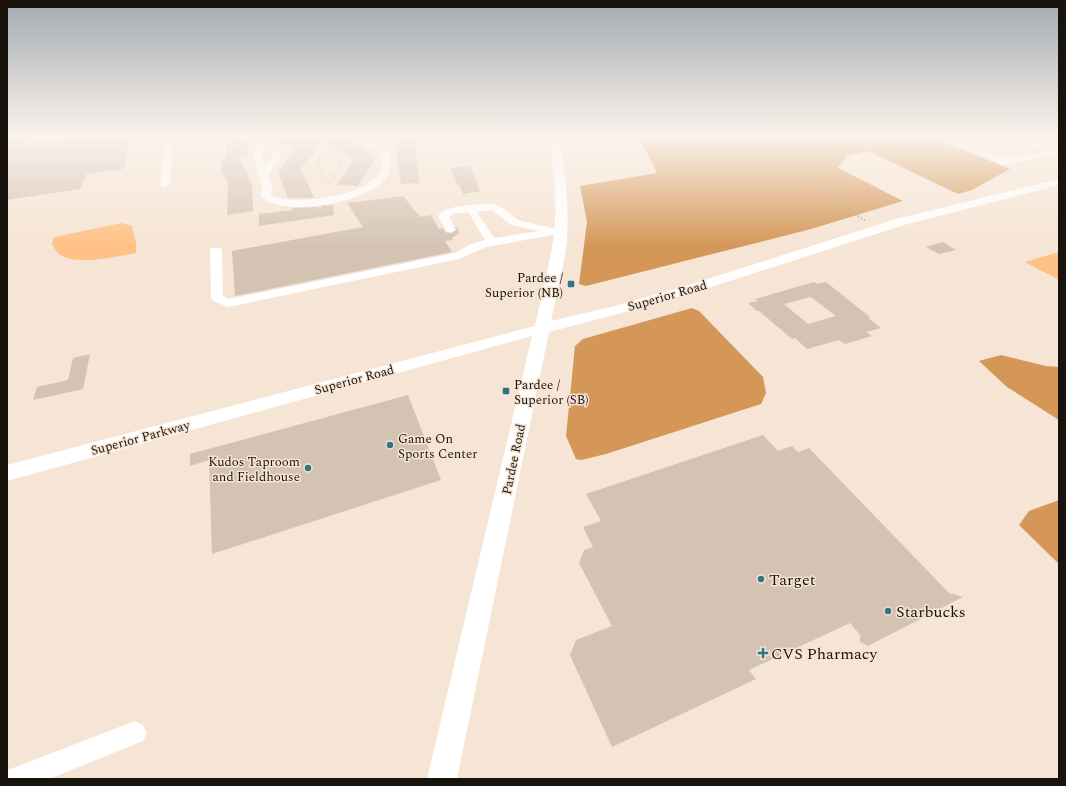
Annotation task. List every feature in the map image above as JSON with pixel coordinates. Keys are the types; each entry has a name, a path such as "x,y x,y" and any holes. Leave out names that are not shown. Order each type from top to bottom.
{"main road":[{"name":"Pardee Road","path":"442,779 543,329 560,241 555,231 557,174"},
{"name":"Superior Road","path":"273,402 673,294 879,229 1059,182"},
{"name":"Superior Parkway","path":"7,473 273,402"}],"street":[{"path":"165,185 166,174"},
{"path":"263,174 267,185 266,196 274,202 290,204 343,197 367,189 381,179 384,174"},
{"path":"466,250 453,233 443,216 450,211 494,207 515,223 555,231"},
{"path":"470,208 491,242"},
{"path":"216,250 217,298 228,303 459,256 466,250 491,242 532,237 555,231"},
{"path":"17,779 135,733"}],"path":[{"path":"322,174 328,185 335,174"},
{"path":"798,174 842,198 843,205 852,214 879,229"}],"shaded area":[{"path":"653,174 849,174 903,201 811,229 586,286 579,284 587,222 580,186"},
{"path":"915,174 1002,174 972,190 958,194"},
{"path":"122,223 132,226 136,243 136,253 95,260 73,259 64,257 57,252 52,244 54,237"},
{"path":"1059,252 1059,280 1025,262"},
{"path":"692,308 699,311 763,377 766,393 761,404 606,454 581,460 576,459 566,436 575,346 583,339"},
{"path":"1001,355 1046,366 1059,367 1059,420 1007,387 979,361"},
{"path":"1059,500 1059,564 1019,525 1029,511"}],"building":[{"path":"7,174 88,174 86,174 80,189 7,200"},
{"path":"223,174 248,174 247,175 252,184 253,211 227,215 228,184"},
{"path":"279,174 303,174 314,198 288,198"},
{"path":"345,174 366,174 358,186 337,185"},
{"path":"399,174 418,174 419,183 401,184"},
{"path":"453,174 473,174 480,191 463,194 459,185 457,185"},
{"path":"403,196 420,217 431,215 439,229 443,228 446,233 449,234 453,240 445,241 452,252 235,296 232,251 363,227 347,203"},
{"path":"333,205 334,215 259,226 259,214 293,210 292,208 318,207 320,210 322,206"},
{"path":"943,242 956,250 939,254 926,247"},
{"path":"814,282 817,284 826,282 870,317 868,318 881,328 866,332 872,336 845,344 839,340 807,349 795,338 792,339 748,303 758,301 755,299","holes":["811,297 836,316 808,324 784,304"]},
{"path":"90,354 83,389 33,400 37,387 68,380 73,358"},
{"path":"408,395 441,480 212,554 209,460 190,466 190,454"},
{"name":"Target","path":"763,435 778,451 792,446 798,452 809,448 949,593 963,597 868,646 860,642 860,635 850,623 749,670 756,679 612,747 570,655 576,640 612,626 579,563 584,550 593,547 583,527 601,521 586,494"}],"tunnel":[{"path":"451,230 455,236"}],"place":[{"name":"Pardee / Superior (NB)","path":"571,284"},
{"name":"Pardee / Superior (SB)","path":"506,391"},
{"name":"Game On Sports Center","path":"390,445"},
{"name":"Kudos Taproom and Fieldhouse","path":"308,468"},
{"name":"Target","path":"761,579"},
{"name":"Starbucks","path":"888,611"},
{"name":"CVS Pharmacy","path":"763,653"}]}
